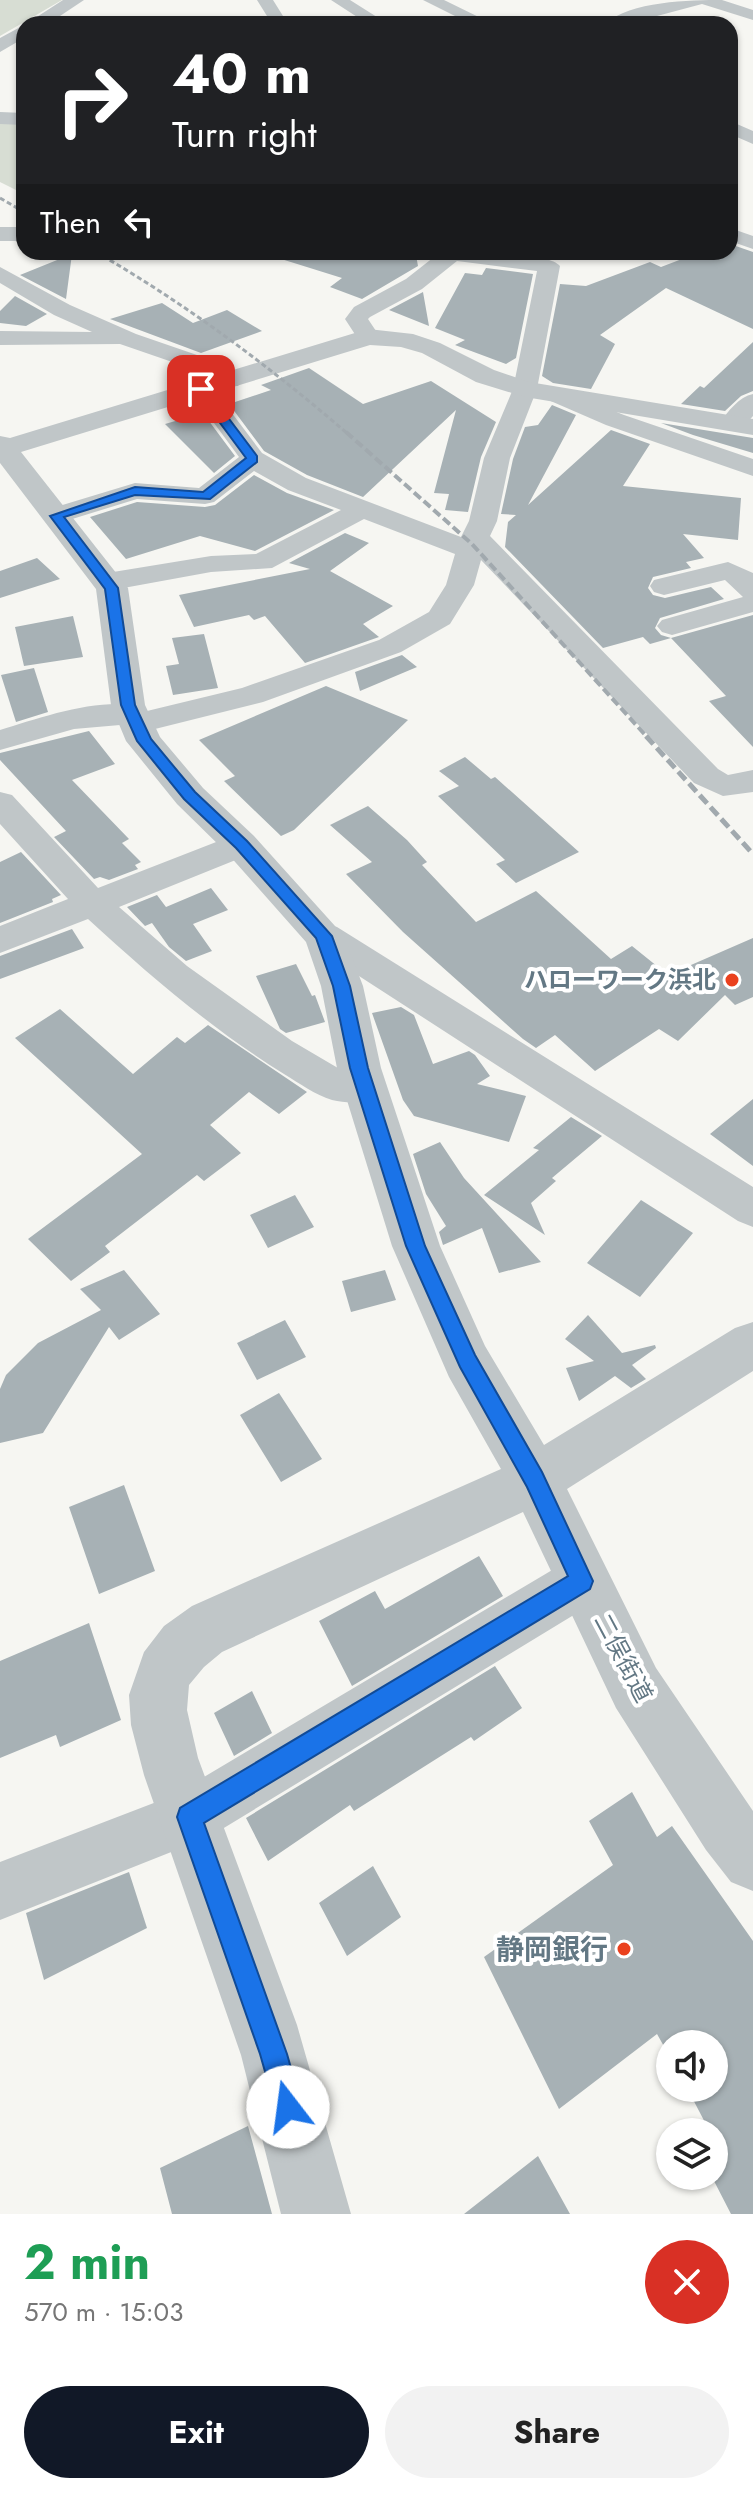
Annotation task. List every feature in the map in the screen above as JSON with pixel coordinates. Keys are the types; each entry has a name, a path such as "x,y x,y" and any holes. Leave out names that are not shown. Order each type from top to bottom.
{"street":[{"path":"48,16 75,0"},
{"path":"265,0 278,16"},
{"path":"339,0 366,16"},
{"path":"431,0 467,16"},
{"path":"638,16 702,0 753,15"},
{"path":"600,6 612,16"},
{"path":"368,337 356,319 362,312 414,284 439,260"},
{"path":"0,740 72,719 134,719 252,695 410,637 428,627 445,612 460,585 472,543 483,521 497,458 525,389 549,260"},
{"path":"0,274 62,310 128,339 218,370 229,381"},
{"path":"2,447 368,337 404,339 431,348 485,376 525,389 555,394 743,425 753,401"},
{"path":"0,338 128,339"},
{"path":"201,389 253,459 297,484 361,510 472,543 715,784 729,787 753,781"},
{"path":"555,394 615,420 753,468"},
{"name":"二俣街道","path":"2,447 112,588 128,705 156,758 324,936 342,986 359,1068 416,1246 467,1361 535,1480 636,1688 728,1828 753,1860"},
{"path":"56,516 135,491 205,496 253,459"},
{"path":"107,582 211,564 262,562 361,510"},
{"path":"664,586 728,571 740,576 753,591"},
{"path":"672,626 753,603"},
{"path":"0,803 92,903 174,976 278,1051 336,1086 366,1087"},
{"path":"0,940 241,845"},
{"path":"324,936 753,1209"},
{"path":"316,2214 274,2054 189,1817 160,1723 158,1698 162,1677 177,1651 212,1626 535,1480 753,1344"},
{"path":"0,1891 189,1817 582,1581"}],"shaded area":[{"path":"0,0 62,0 34,16 16,16 16,27 0,36"},
{"path":"0,124 16,124 16,190 0,182"}],"building":[{"path":"738,247 753,252 753,329 666,288 600,335 615,344 591,389 553,383 542,376 560,284 586,286 650,262 661,267 679,260 738,260"},
{"path":"57,260 71,260 66,299 20,275"},
{"path":"284,260 417,260 418,266 362,299 330,287 342,278"},
{"path":"486,268 533,274 516,358 506,364 455,345 465,340 435,328 465,273 482,275"},
{"path":"423,292 429,326 389,310"},
{"path":"15,296 47,314 26,326 0,323 0,311"},
{"path":"162,303 193,323 227,310 262,331 201,353 110,319"},
{"path":"753,342 753,391 741,396 725,411 681,404 700,386 704,388"},
{"path":"309,368 363,404 431,381 496,422 481,457 468,512 445,510 449,494 434,493 456,410 363,497 307,475 264,451 229,404 271,390 261,385"},
{"path":"552,405 576,415 528,505 611,430 650,444 623,486 741,498 738,540 683,534 704,558 686,562 691,568 653,577 648,588 653,595 665,598 711,587 724,599 660,618 655,628 661,635 671,638 650,644 643,637 603,648 505,547 508,522 516,515 501,514 513,459 525,427 538,425"},
{"path":"203,413 235,456 214,473 165,424"},
{"path":"661,423 753,438 753,453 693,435"},
{"path":"254,475 287,493 334,510 255,551 200,536 126,559 90,517 137,502 215,505"},
{"path":"345,533 369,543 330,571 393,606 363,624 379,637 305,663 265,616 254,620 249,615 194,627 179,595 310,569 289,563"},
{"path":"37,558 60,579 0,598 0,571"},
{"path":"753,615 753,747 709,701 726,696 671,638"},
{"path":"73,616 83,657 24,666 15,627"},
{"path":"204,634 218,688 173,695 166,666 179,664 172,638"},
{"path":"402,655 417,667 360,691 355,672"},
{"path":"34,668 48,712 16,722 1,675"},
{"path":"326,686 408,720 294,830 281,836 224,781 235,776 199,740"},
{"path":"89,731 115,764 72,780 129,839 122,843 141,862 135,865 138,869 109,880 94,879 54,837 66,831 0,760 0,753"},
{"path":"465,757 491,779 495,777 579,852 516,883 496,864 505,860 438,796 459,786 439,771"},
{"path":"368,806 407,840 427,862 422,865 476,922 536,891 611,959 632,946 668,975 753,938 753,997 735,1005 725,995 678,1041 659,1029 595,1071 555,1035 536,1048 403,932 346,874 372,862 330,825"},
{"path":"21,852 61,895 52,899 53,902 0,923 0,862"},
{"path":"211,888 228,910 193,924 212,951 186,961 169,947 152,923 145,926 127,907 157,895 166,907"},
{"path":"72,929 84,948 0,979 0,956"},
{"path":"296,964 312,996 315,995 325,1022 286,1033 280,1029 256,976"},
{"path":"401,1007 414,1015 433,1064 469,1051 490,1076 477,1084 526,1096 509,1142 414,1116 403,1100 372,1013"},
{"path":"60,1009 133,1074 177,1037 185,1043 208,1025 307,1092 279,1114 249,1092 210,1125 241,1153 204,1181 197,1175 105,1246 110,1252 71,1281 28,1239 142,1154 15,1038"},
{"path":"753,1099 753,1166 710,1134"},
{"path":"571,1117 602,1136 552,1178 556,1181 531,1203 545,1235 484,1195 539,1150 533,1148"},
{"path":"440,1142 464,1178 541,1262 499,1273 482,1228 443,1245 439,1232 446,1226 426,1194 413,1154"},
{"path":"295,1195 314,1227 268,1248 250,1215"},
{"path":"641,1200 693,1233 640,1297 587,1263"},
{"path":"124,1270 160,1314 119,1340 109,1327 43,1433 0,1443 0,1389 6,1375 38,1343 101,1310 80,1289"},
{"path":"385,1270 396,1300 351,1312 342,1281"},
{"path":"588,1315 622,1353 655,1345 656,1348 632,1365 646,1379 631,1388 615,1376 579,1401 566,1368 594,1361 565,1339"},
{"path":"285,1320 306,1357 257,1380 237,1343"},
{"path":"279,1393 322,1459 281,1482 240,1415"},
{"path":"124,1485 155,1571 99,1594 69,1507"},
{"path":"479,1556 503,1596 352,1686 319,1621 375,1591 385,1609"},
{"path":"89,1623 121,1720 60,1747 56,1735 0,1758 0,1661"},
{"path":"495,1666 522,1708 474,1741 471,1737 354,1811 350,1805 268,1861 246,1818"},
{"path":"252,1691 272,1733 234,1756 214,1713"},
{"name":"静岡銀行","path":"632,1792 657,1837 672,1826 753,1941 753,2214 731,2214 719,2190 728,2190 728,2118 703,2118 694,2102 728,2102 728,2030 656,2030 656,2035 559,2109 484,1957 613,1865 589,1821"},
{"path":"373,1866 401,1917 347,1956 319,1903"},
{"path":"129,1872 147,1928 44,1980 26,1913"},
{"path":"248,2126 272,2214 172,2214 160,2168"},
{"path":"538,2156 570,2214 464,2214"}],"railway":[{"path":"0,198 16,207"},
{"path":"109,260 226,337 348,434"},
{"path":"346,432 472,544 648,738"},
{"path":"646,736 753,854"}],"place":[{"name":"ハローワーク浜北","path":"732,980"},
{"name":"静岡銀行","path":"624,1949"}],"route":[{"path":"201,389 253,459 205,496 135,491 56,516 112,588 128,705 144,741 190,796 241,845 324,936 342,986 359,1068 416,1246 467,1361 535,1480 582,1581 189,1817 274,2054 288,2107"}]}
